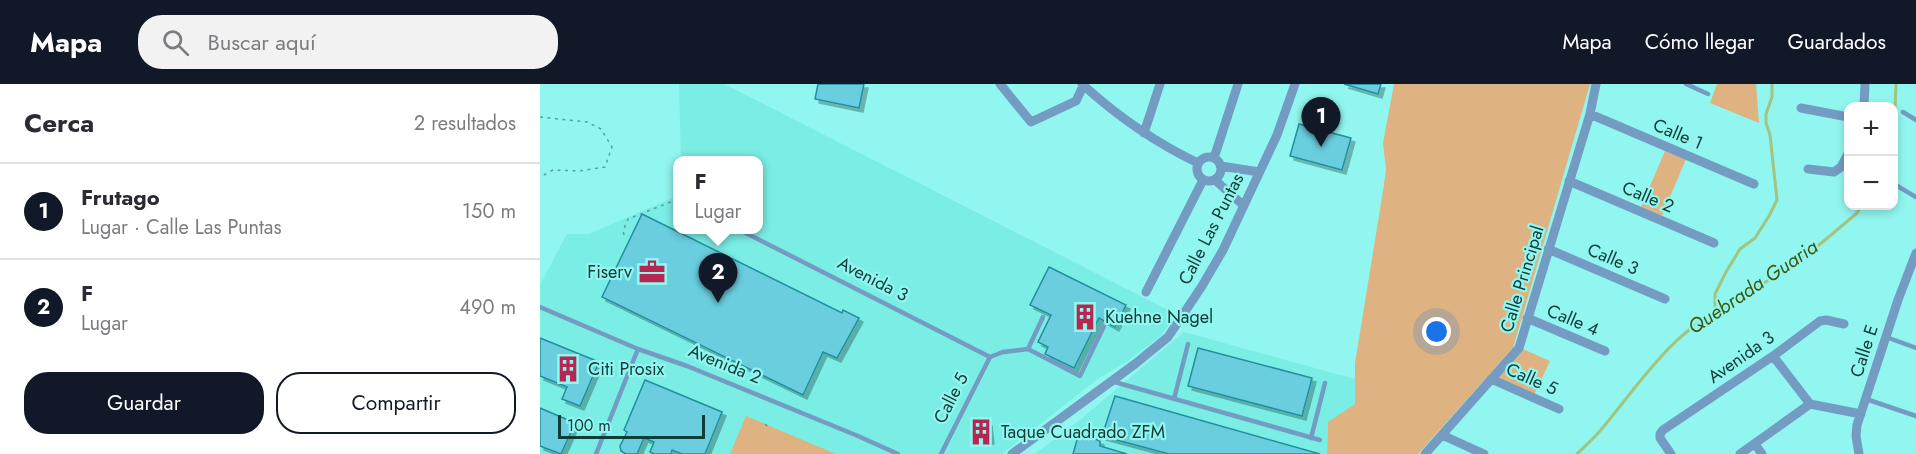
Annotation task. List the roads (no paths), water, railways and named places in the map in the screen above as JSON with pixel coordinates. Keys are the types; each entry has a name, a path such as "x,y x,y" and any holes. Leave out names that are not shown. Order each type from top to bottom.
{"street":[{"path":"1000,84 1031,122 1076,101 1083,84 1144,133 1198,163"},
{"path":"1144,133 1160,84"},
{"path":"1214,158 1238,84"},
{"name":"Calle Las Puntas","path":"1012,454 1161,345 1176,326 1222,250 1277,135 1295,84"},
{"name":"Calle Principal","path":"1425,454 1519,348 1590,114 1596,84"},
{"path":"1864,102 1865,84"},
{"path":"1801,108 1844,116"},
{"name":"Calle 1","path":"1590,114 1754,184"},
{"path":"1808,169 1831,173 1837,171 1847,156"},
{"path":"1221,166 1221,174 1215,180 1203,180 1198,174 1198,163 1205,157 1214,158 1221,166 1259,172"},
{"path":"1146,292 1203,180"},
{"path":"1215,180 1243,205"},
{"name":"Calle 2","path":"1569,181 1714,243"},
{"name":"Calle 3","path":"1548,249 1665,299"},
{"name":"Calle E","path":"1859,454 1857,425 1915,258"},
{"name":"Calle 4","path":"1527,318 1605,351"},
{"name":"Avenida 3","path":"1671,454 1660,438 1660,434 1820,321 1844,324"},
{"path":"1773,356 1810,404 1861,414"},
{"name":"Calle 5","path":"1491,379 1559,409"},
{"path":"1740,454 1810,404"},
{"path":"1442,435 1484,454"},
{"path":"1755,444 1762,454"}],"lane":[{"path":"1686,84 1708,94"},
{"path":"1903,112 1916,120"},
{"path":"1898,187 1916,197"},
{"name":"Avenida 3","path":"748,234 990,357"},
{"name":"Avenida 2","path":"540,307 898,454"},
{"path":"1028,349 1043,316"},
{"path":"990,357 1003,352 1028,349 1080,376 1104,326"},
{"path":"1886,337 1916,348"},
{"path":"1174,399 1188,344"},
{"path":"596,454 638,349"},
{"name":"Calle 5","path":"941,454 990,357"},
{"path":"1111,381 1320,440"},
{"path":"1311,438 1325,383"},
{"path":"1866,399 1916,416"}],"waterway":[{"path":"1715,312 1715,294 1726,272 1740,249 1755,238 1777,200 1770,135 1766,123 1766,114 1772,97 1772,84"},
{"name":"Quebrada Guaria","path":"1895,102 1896,84"},
{"name":"Quebrada Guaria","path":"1577,454 1600,431 1657,361 1690,329 1727,308 1813,250 1859,210"}],"place":[{"name":"Frutago","path":"1321,147"},
{"name":"Fiserv","path":"652,272"},
{"name":"F","path":"718,303"},
{"name":"Kuehne Nagel","path":"1085,317"},
{"name":"Citi Prosix","path":"568,369"},
{"name":"Taque Cuadrado ZFM","path":"981,432"}]}
